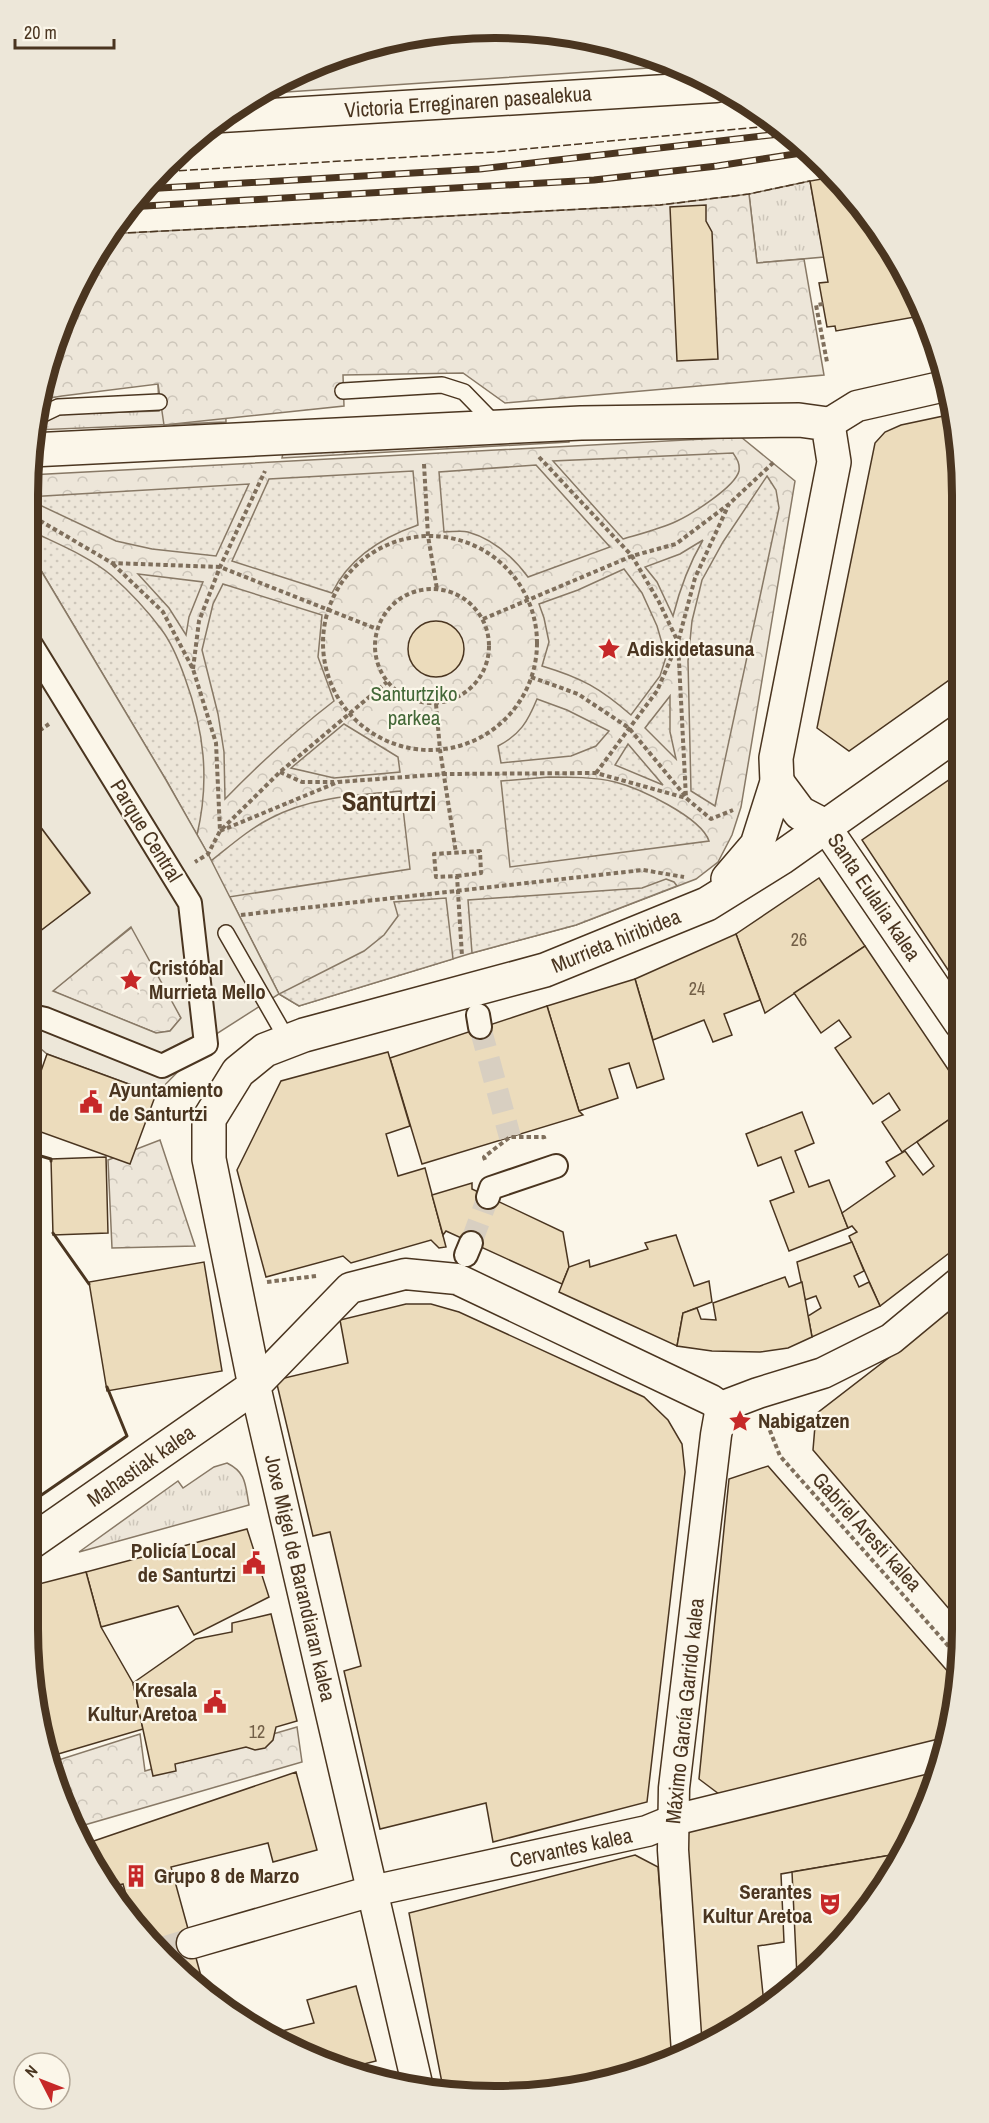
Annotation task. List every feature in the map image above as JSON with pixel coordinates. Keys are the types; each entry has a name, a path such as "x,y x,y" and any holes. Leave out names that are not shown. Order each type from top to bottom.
{"street":[{"name":"Victoria Erreginaren pasealekua","path":"240,116 702,88"},
{"path":"40,450 581,423 799,420 828,424 857,406 939,387"},
{"path":"707,904 757,845 777,782 776,758 834,462 828,424"},
{"name":"Parque Central","path":"38,656 190,903 206,1044 162,1066 38,1017"},
{"name":"Murrieta hiribidea","path":"238,1072 265,1050 288,1041 545,970 707,904 781,858 952,737"},
{"name":"Santa Eulalia kalea","path":"777,782 800,813 825,825 952,1012"},
{"name":"Joxe Migel de Barandiaran kalea","path":"238,1072 209,1119 209,1159 255,1386 415,2079"},
{"path":"488,1197 491,1188 556,1166"},
{"path":"255,1386 350,1288 405,1274 457,1279 689,1389 721,1407 823,1373 891,1339 952,1288"},
{"name":"Mahastiak kalea","path":"38,1537 255,1386"},
{"name":"Máximo García Garrido kalea","path":"686,2043 673,1850 674,1788 721,1407"},
{"name":"Cervantes kalea","path":"192,1943 372,1891 647,1831 674,1820 933,1756"}],"lane":[{"path":"343,391 442,385 464,392 500,428"},
{"path":"45,413 58,407 159,402"},
{"path":"226,933 288,1041"}],"path":[{"path":"823,304 816,305 827,362"},
{"path":"424,453 428,536 436,589"},
{"path":"538,456 632,556 659,602 678,642 686,798"},
{"path":"193,669 199,621 220,567 270,461"},
{"path":"483,619 632,556 676,544 729,504 774,462"},
{"path":"596,772 657,691 678,642 695,578 729,504"},
{"path":"38,519 112,563 163,612 193,669 216,743 220,831"},
{"path":"428,536 460,540 488,552 512,573 529,600 537,633 535,666 523,698 501,724 473,742 440,750 406,748 375,736 349,714 329,682 322,646 328,609 343,580 367,556 396,541 428,536"},
{"path":"112,563 220,567 377,628"},
{"path":"436,589 455,593 471,604 483,619 489,638 488,657 482,675 470,689 454,699 436,704 418,702 400,694 387,682 378,666 374,647 377,628 386,612 400,598 417,591 436,589"},
{"path":"531,677 578,694 628,728 686,798 711,819 741,807"},
{"path":"208,854 220,831 280,772 387,682"},
{"path":"436,704 440,750 456,853"},
{"path":"280,772 302,782 338,782 445,774 596,772 686,798"},
{"path":"220,831 338,782"},
{"path":"480,851 480,873 436,877 434,854 456,853 480,851"},
{"path":"193,920 643,870 686,877"},
{"path":"457,876 462,956"},
{"path":"260,1283 324,1275"},
{"name":"Gabriel Aresti kalea","path":"765,1417 780,1456 951,1650"}],"green space":[{"path":"810,181 824,257 757,263 749,194"},
{"path":"749,194 757,263 804,259 824,375 505,403 463,373 343,375 344,406 164,425 158,384 48,398 72,320 99,266 120,233 660,205"},
{"path":"225,381 226,422 42,430 43,425 62,414 159,411 158,383"},
{"path":"569,436 569,442 282,458 283,453"},
{"name":"Santurtziko parkea","path":"741,437 795,481 741,807 732,835 718,862 696,879 576,925 472,953 299,1006 279,994 208,854 38,566 38,475"},
{"path":"733,453 739,463 739,471 730,485 722,492 677,521 623,539 553,461"},
{"path":"536,465 610,547 528,577 509,556 486,539 465,531 444,532 439,472"},
{"path":"413,471 418,525 368,550 348,569 332,593 232,561 269,479"},
{"path":"767,476 776,490 779,508 715,806 691,791 688,661 692,621 702,580 723,542"},
{"path":"249,484 216,556 152,549 116,541 38,504 38,496"},
{"path":"38,534 81,555 111,575 144,608 169,640 192,697 201,736 204,775 197,835 38,565"},
{"path":"703,540 685,576 673,616 657,582 645,567 680,554"},
{"path":"624,569 642,593 657,626 666,657 660,676 631,715 590,685 542,666 549,642 539,604 578,590"},
{"path":"138,574 203,582 189,617 186,635 169,608"},
{"path":"223,584 322,615 318,657 334,701 278,748 225,799 224,752 218,714 202,650 213,604"},
{"path":"670,696 670,732 676,759 645,728"},
{"path":"537,699 567,710 609,731 596,746 571,756 501,763 498,746 522,727"},
{"path":"344,724 398,757 400,772 334,778 291,768"},
{"path":"628,744 663,785 615,765"},
{"path":"549,777 599,779 639,790 682,813 704,832 709,841 510,867 501,781"},
{"path":"401,791 410,869 229,897 211,861 255,827 302,805 334,798"},
{"path":"666,879 677,886 576,925 472,953 468,900 642,888"},
{"path":"446,898 453,959 299,1006 279,994 364,951 384,935 398,916 394,902"},
{"path":"136,924 181,1018 170,1031 156,1033 52,991"},
{"path":"160,1140 195,1246 112,1248 108,1160"},
{"path":"227,1463 242,1475 249,1505 79,1552 178,1481 183,1488 214,1467"},
{"path":"297,1727 302,1762 82,1826 57,1760 140,1734 145,1771"}],"shaded area":[{"path":"465,38 524,38 554,41 613,53 656,67 278,93 320,72 376,53 405,46"},
{"path":"38,565 208,854 279,994 213,1036 156,1094 47,1054 38,1049 38,932 90,892 38,823","holes":["131,927 181,1018 170,1031 156,1033 53,991"]}],"building":[{"path":"825,178 857,216 890,266 916,317 836,331 835,326 827,327 819,283 828,282 810,181"},
{"path":"706,205 706,221 712,232 718,359 677,361 670,207"},
{"path":"945,416 952,494 952,678 849,751 817,728 875,443 885,432 901,425"},
{"path":"431,621 441,621 456,629 462,638 464,649 462,660 456,669 441,677 431,677 420,672 413,665 408,654 408,644 413,633 420,626"},
{"path":"952,778 952,976 862,840"},
{"path":"38,824 90,893 38,933"},
{"path":"819,878 865,946 765,1013 736,934"},
{"path":"736,934 760,1000 724,1014 732,1035 713,1042 704,1020 653,1040 635,979"},
{"path":"865,946 952,1075 952,1118 902,1152 882,1122 900,1110 889,1093 873,1104 835,1048 851,1037 839,1020 821,1033 794,993"},
{"path":"635,979 664,1079 637,1088 629,1063 609,1069 618,1098 579,1111 547,1006"},
{"path":"547,1006 579,1111 583,1115 422,1164 390,1058"},
{"path":"388,1052 410,1126 386,1134 398,1176 425,1168 446,1247 439,1248 431,1240 351,1263 343,1256 266,1277 237,1170 281,1081"},
{"name":"Ayuntamiento de Santurtzi","path":"47,1054 156,1094 130,1164 38,1131 38,1080"},
{"path":"802,1112 814,1143 795,1151 809,1187 829,1180 848,1228 789,1251 770,1201 794,1192 781,1157 758,1166 746,1134"},
{"path":"952,1118 952,1251 880,1306 849,1236 857,1232 852,1226 848,1228 842,1213 895,1176 886,1162 905,1151 923,1175 934,1166 917,1142"},
{"path":"106,1157 108,1233 53,1235 51,1159"},
{"path":"472,1183 472,1189 563,1232 569,1267 562,1284 446,1231 443,1235 432,1195"},
{"path":"676,1235 694,1286 709,1281 712,1302 683,1313 677,1346 559,1292 569,1267 589,1260 590,1267 648,1249 645,1243"},
{"path":"852,1242 864,1271 854,1276 859,1287 869,1282 880,1306 812,1337 808,1316 821,1308 816,1296 805,1300 797,1262"},
{"path":"204,1262 222,1371 107,1391 89,1282"},
{"path":"785,1277 789,1287 802,1282 812,1337 788,1348 760,1352 712,1351 677,1346 683,1313 697,1308 701,1319 716,1320 713,1303"},
{"path":"406,1304 431,1304 459,1312 644,1397 668,1420 682,1444 685,1472 647,1802 493,1842 486,1803 380,1829 344,1671 361,1666 330,1532 313,1536 276,1380 348,1363 340,1320"},
{"path":"952,1309 952,1612 813,1450 816,1414"},
{"path":"768,1466 949,1673 937,1741 719,1794 699,1779 729,1479"},
{"path":"247,1529 269,1597 194,1635 178,1606 101,1627 86,1572"},
{"path":"86,1572 101,1627 133,1683 143,1729 56,1755 41,1688 38,1658 38,1584"},
{"name":"Kresala Kultur Aretoa","path":"271,1614 297,1721 276,1727 273,1740 265,1748 255,1750 246,1747 175,1764 176,1771 153,1776 133,1683 196,1639 232,1632 232,1623"},
{"path":"929,1768 917,1803 891,1855 781,1874 784,1942 758,1946 763,1998 696,2038 681,1847 694,1824"},
{"name":"Grupo 8 de Marzo","path":"296,1772 317,1850 273,1862 268,1843 171,1867 202,1979 171,1952 132,1907 123,1884 117,1885 91,1842"},
{"path":"635,1855 658,1867 672,2049 613,2070 554,2082 494,2086 442,2083 409,1913"},
{"name":"Serantes Kultur Aretoa","path":"891,1855 857,1907 818,1952 797,1971 792,1872"},
{"path":"356,1986 376,2061 360,2065 320,2051 280,2032 314,2023 307,2000"}],"tunnel":[{"path":"480,1027 510,1137"},
{"path":"471,1243 488,1197"},
{"path":"169,1950 192,1943"}],"railway":[{"path":"155,188 480,169 776,134"},
{"path":"140,206 594,180 717,166 799,153"}],"fence":[{"path":"171,171 494,152 765,126"},
{"path":"120,233 660,205 749,194 810,181"}],"wall":[{"path":"38,1155 51,1159 51,1161"},
{"path":"53,1233 89,1284"},
{"path":"38,1497 127,1436 107,1387"}],"place":[{"name":"Adiskidetasuna","path":"609,649"},
{"name":"Cristóbal Murrieta Mello","path":"131,980"},
{"name":"Ayuntamiento de Santurtzi","path":"91,1102"},
{"name":"Nabigatzen","path":"740,1421"},
{"name":"Policía Local de Santurtzi","path":"254,1563"},
{"name":"Kresala Kultur Aretoa","path":"215,1702"},
{"name":"Grupo 8 de Marzo","path":"136,1876"},
{"name":"Serantes Kultur Aretoa","path":"830,1904"}],"district":[{"name":"Santurtzi","path":"389,802"}]}
